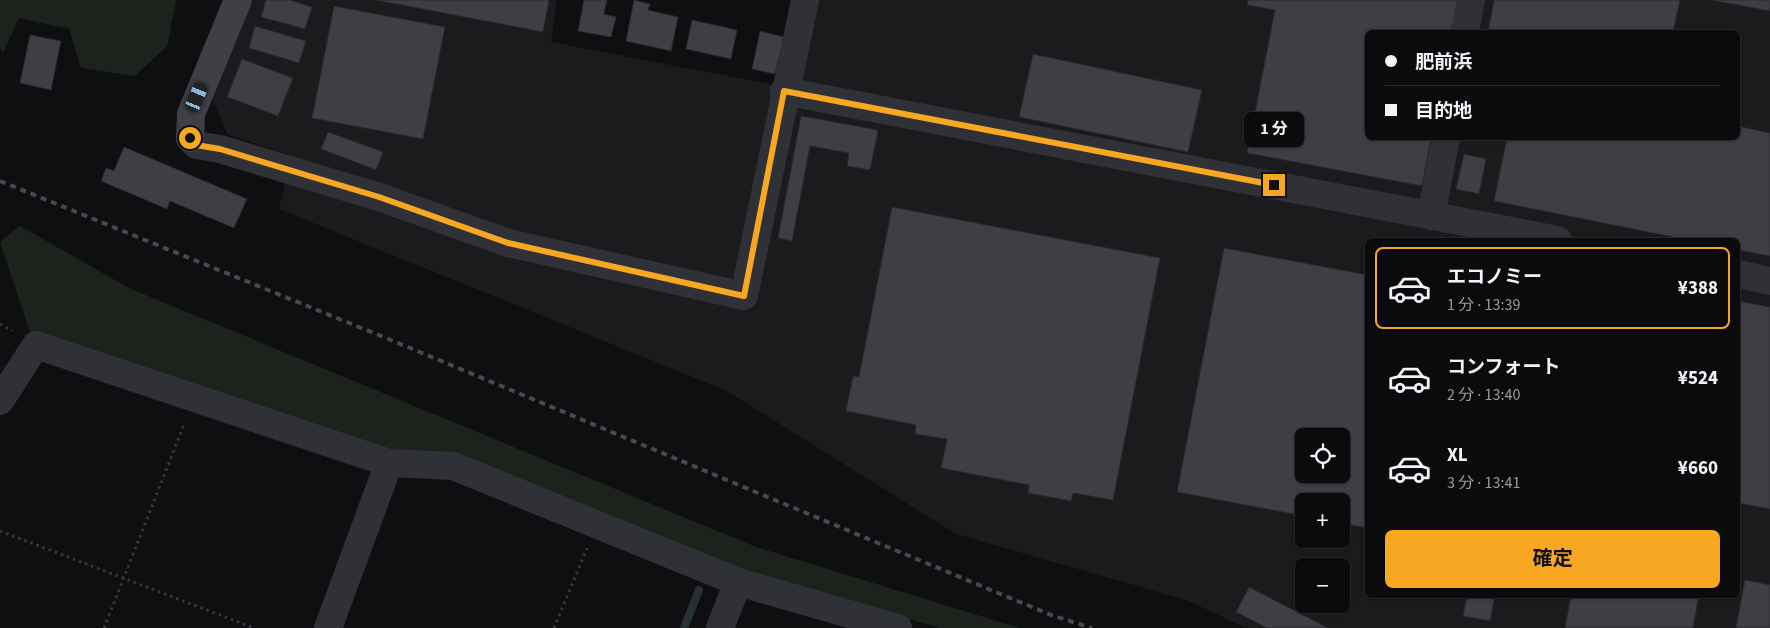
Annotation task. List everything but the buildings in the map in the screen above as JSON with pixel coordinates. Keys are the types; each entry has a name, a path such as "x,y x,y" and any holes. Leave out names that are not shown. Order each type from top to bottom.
{"main road":[{"path":"190,138 190,114 238,0"}],"street":[{"path":"190,138 196,145 220,149 379,197 508,243 744,296 784,91 805,0"},
{"path":"1465,30 1471,0"},
{"path":"784,91 1547,238"},
{"path":"1431,216 1446,140"},
{"path":"1740,274 1770,281"},
{"path":"0,401 36,345 389,464 453,466 738,582 898,628"},
{"path":"328,628 389,464"},
{"path":"720,628 738,582"}],"path":[{"path":"104,628 194,398"},
{"path":"554,628 597,524"},
{"path":"0,531 254,628"}],"shaded area":[{"path":"0,0 176,0 167,46 135,76 81,68 69,29 19,18 3,53 0,48"},
{"path":"253,0 557,0 551,42 791,88 814,0 1770,0 1770,628 1246,628 1189,601 956,534 725,390 279,209 291,156 227,134 212,98"},
{"path":"20,226 131,289 756,547 1020,628 940,628 729,569 31,335 0,242"}],"waterway":[{"path":"684,628 699,590"}],"railway":[{"path":"0,181 386,338 1051,615 1092,628"}],"route":[{"path":"190,138 196,145 220,149 379,197 508,243 744,296 784,91 1274,185"}]}
